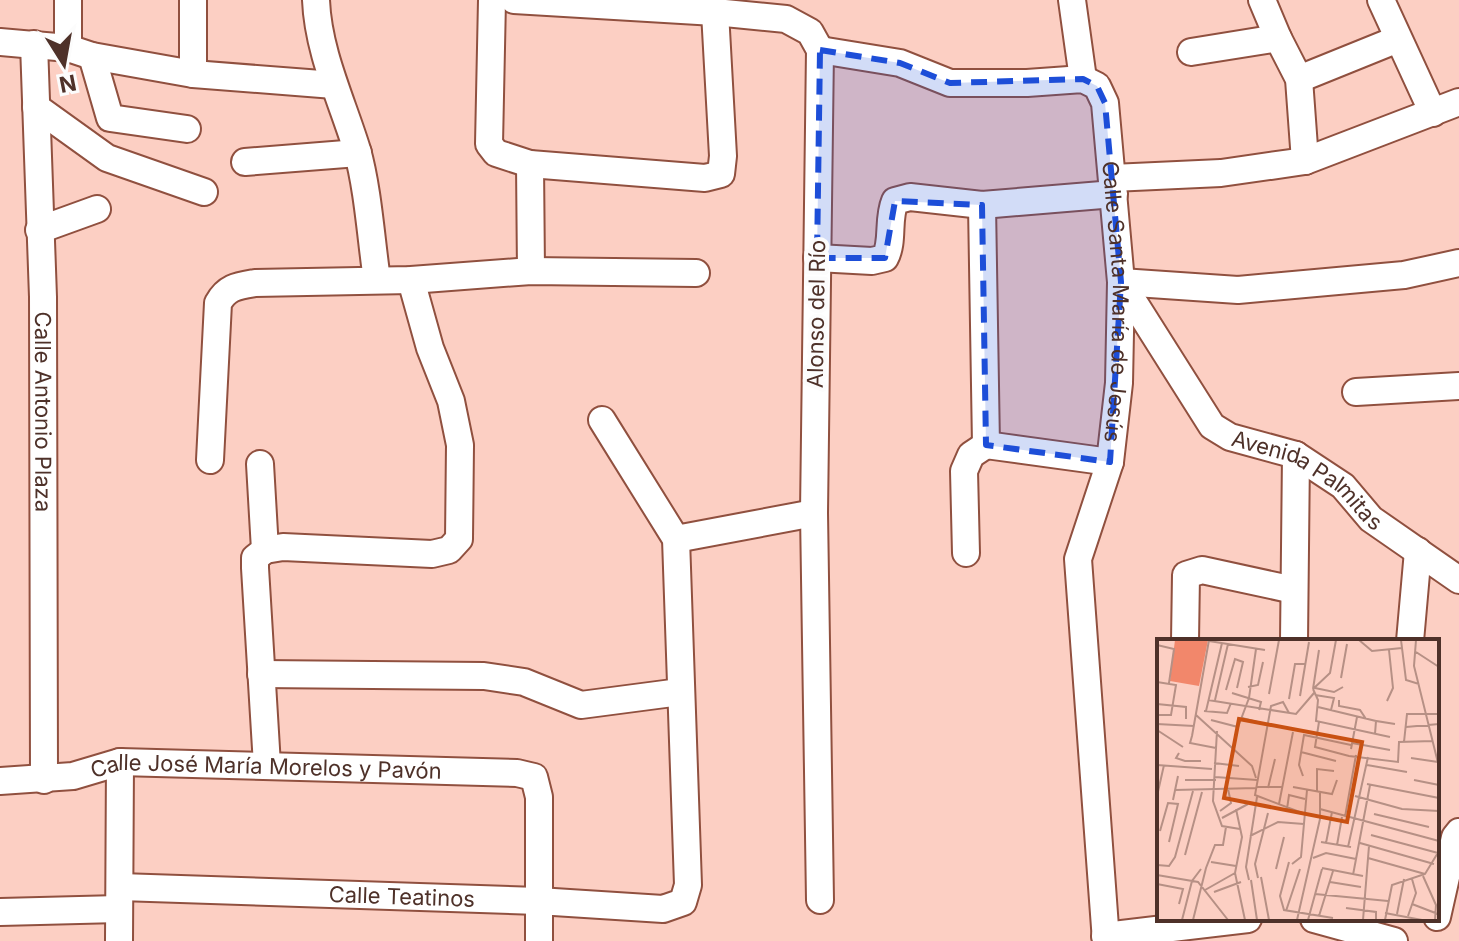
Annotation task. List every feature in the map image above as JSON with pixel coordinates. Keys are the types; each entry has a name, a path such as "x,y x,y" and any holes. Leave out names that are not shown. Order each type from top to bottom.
{"street":[{"path":"68,0 80,52 110,118 187,129"},
{"path":"193,0 193,74"},
{"path":"316,0 317,18 334,85 358,153 377,280"},
{"path":"492,0 489,144 496,153 530,164 705,178 721,174 723,156 715,12"},
{"path":"514,0 786,19 810,32 820,50 900,63 950,83 1083,79 1072,0"},
{"path":"1381,0 1433,113"},
{"path":"1270,2 1278,38 1299,79 1305,161"},
{"path":"1191,52 1278,38"},
{"path":"1299,79 1398,39"},
{"path":"0,42 34,44 193,74 334,85"},
{"name":"Calle Antonio Plaza","path":"34,44 43,297 44,780"},
{"name":"Alonso del Río","path":"820,50 814,513 820,900"},
{"name":"Calle Santa María de Jesús","path":"1083,79 1097,86 1105,103 1121,282 1119,383 1110,462 1078,559 1106,938"},
{"path":"817,258 872,261 885,258 889,250 889,214 895,201 910,197 982,205 1305,161 1459,102"},
{"path":"36,107 107,158 204,192"},
{"path":"245,162 358,153"},
{"path":"530,164 531,271"},
{"path":"982,205 986,445"},
{"path":"39,230 97,209"},
{"path":"1121,282 1238,290 1404,275 1459,263"},
{"path":"210,460 216,320 218,303 225,291 255,283 411,280 531,271 696,273"},
{"path":"267,765 255,558 265,550 283,547 432,554 449,550 459,539 460,445 451,401 430,348 411,280"},
{"name":"Avenida Palmitas","path":"1121,282 1212,426 1230,437 1296,455 1343,486 1371,519 1459,580"},
{"path":"1356,392 1459,386"},
{"path":"261,674 484,676 524,682 581,705 680,692 676,539 602,420"},
{"path":"966,553 964,471 971,455 986,445 1110,462"},
{"path":"1294,639 1296,455"},
{"path":"260,464 265,550"},
{"path":"676,539 814,513"},
{"path":"1410,639 1418,551"},
{"path":"1185,639 1186,575 1202,570 1294,590"},
{"name":"Calle Teatinos","path":"0,912 119,898 538,901 663,909 683,902 688,885 680,692"},
{"path":"119,941 120,762"},
{"name":"Calle José María Morelos y Pavón","path":"0,781 73,776 120,762 517,773 534,777 539,797 538,901"},
{"path":"1439,905 1450,834"},
{"path":"538,901 539,941"},
{"path":"1106,938 1233,921"},
{"path":"1321,921 1394,941"},
{"path":"1432,941 1436,921"}],"highlighted area":[{"path":"820,50 900,63 950,83 1083,79 1097,86 1105,103 1121,282 1110,462 986,445 982,205 895,201 885,258 817,258"}]}
